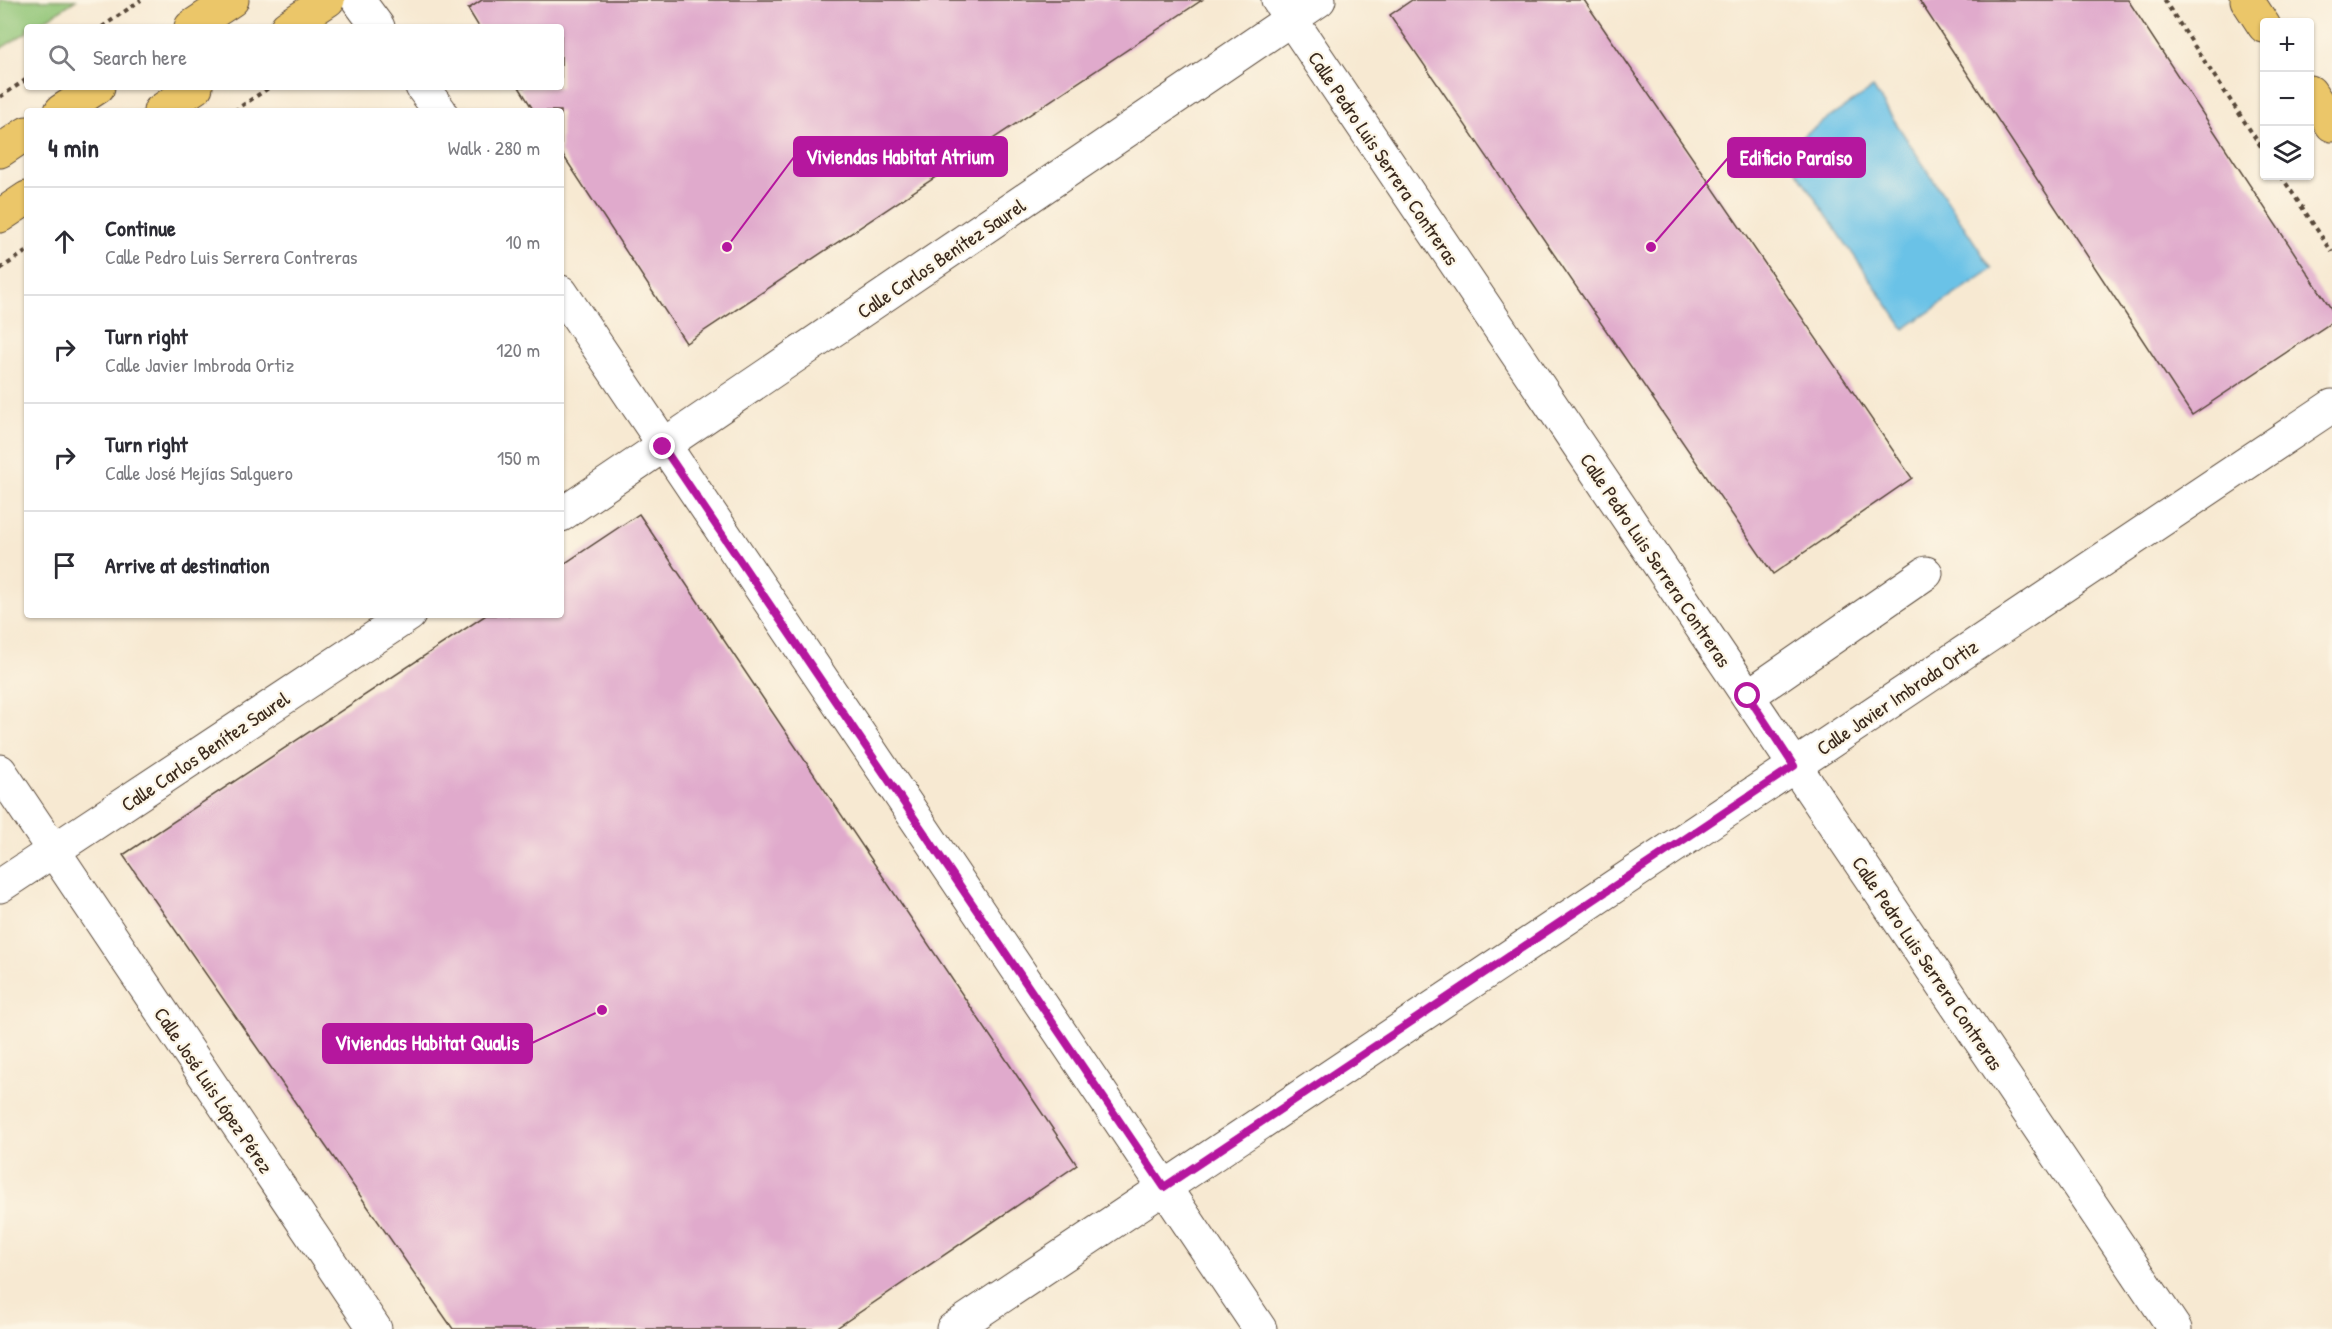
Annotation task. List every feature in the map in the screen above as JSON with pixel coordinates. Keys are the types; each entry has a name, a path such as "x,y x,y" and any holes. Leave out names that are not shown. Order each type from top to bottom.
{"main road":[{"path":"195,24 232,0"},
{"path":"292,24 328,0"},
{"path":"2247,0 2260,19"},
{"path":"66,108 93,90"},
{"path":"164,108 192,90"},
{"path":"2314,98 2332,125"},
{"path":"0,151 24,135"},
{"path":"0,216 24,200"}],"street":[{"path":"358,0 376,24"},
{"name":"Calle Carlos Benítez Saurel","path":"564,512 663,447 1284,10 1319,0"},
{"name":"Calle Pedro Luis Serrera Contreras","path":"1284,10 2175,1329"},
{"path":"424,90 438,108"},
{"path":"564,297 663,447 1260,1329"},
{"name":"Calle Javier Imbroda Ortiz","path":"953,1329 2332,406"},
{"path":"1748,696 1926,573"},
{"name":"Calle Carlos Benítez Saurel","path":"0,886 405,618"},
{"name":"Calle José Luis López Pérez","path":"0,771 375,1329"}],"path":[{"path":"106,24 141,0"},
{"path":"2164,0 2260,144"},
{"path":"0,97 24,81"},
{"path":"238,108 266,90"},
{"path":"2284,180 2332,252"},
{"path":"0,269 24,253"}],"green space":[{"path":"0,0 76,0 39,24 24,24 24,34 0,49"}],"water":[{"path":"1873,88 1992,269 1904,329 1782,150"}],"building":[{"path":"482,0 1202,0 686,343 564,157 564,108 532,108 521,90 564,90 564,24 477,24 468,9"},
{"path":"1412,0 1584,0 1912,478 1773,574 1390,15"},
{"path":"1919,0 2128,0 2332,310 2332,322 2192,415"},
{"path":"639,514 1077,1165 835,1329 453,1329 123,855 481,618 564,618 564,564"}],"place":[{"name":"Viviendas Habitat Atrium","path":"727,247"},
{"name":"Edificio Paraíso","path":"1651,247"},
{"name":"Viviendas Habitat Qualis","path":"602,1010"}],"route":[{"path":"663,447 1164,1187 1794,766 1748,696"}]}
